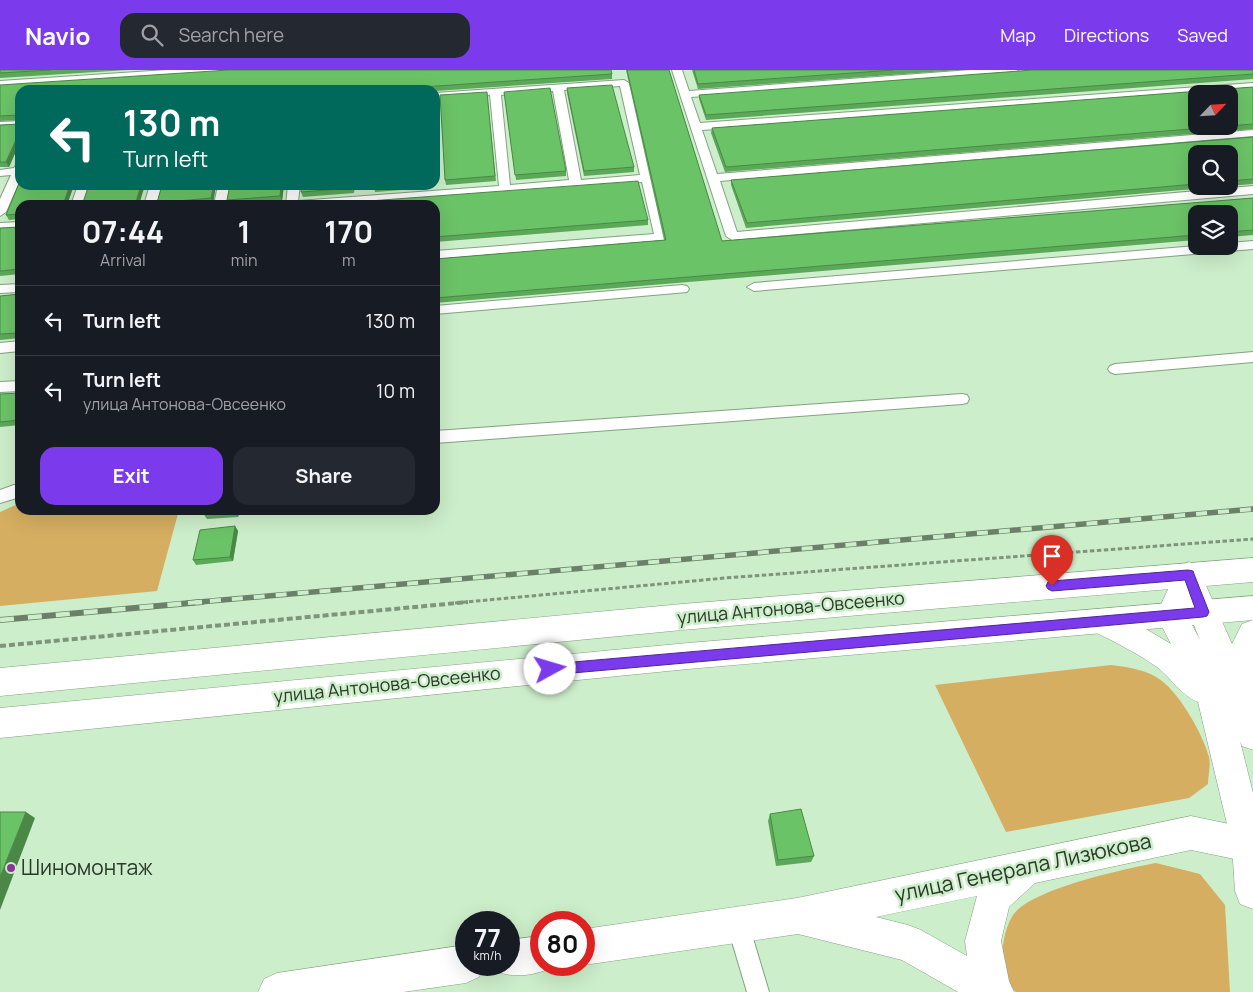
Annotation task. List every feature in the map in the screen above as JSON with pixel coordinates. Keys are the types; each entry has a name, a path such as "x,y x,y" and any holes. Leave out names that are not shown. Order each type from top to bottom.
{"main road":[{"name":"улица Антонова-Овсеенко","path":"0,682 682,617 1253,570"},
{"path":"1188,574 1250,726"},
{"path":"1188,574 1171,615 1202,672 1215,706 1237,798 1251,846 1253,891"},
{"name":"улица Антонова-Овсеенко","path":"0,723 688,656 1253,608"},
{"path":"1103,622 1146,642 1169,658 1188,674 1215,706"},
{"path":"1250,726 1244,668 1248,638 1253,633"},
{"path":"1191,833 1222,823 1237,798"},
{"name":"улица Генерала Лизюкова","path":"595,945 797,916 1191,833 1251,846"},
{"path":"994,990 983,941 994,898 1026,868"},
{"name":"улица Генерала Лизюкова","path":"797,916 908,943 994,990"},
{"path":"277,992 386,984 455,967"}],"lane":[{"path":"0,84 214,70"},
{"path":"440,255 661,237 620,70"},
{"path":"678,70 732,236 1253,190"},
{"path":"685,94 1013,70"},
{"path":"440,96 624,83"},
{"path":"696,127 1253,86"},
{"path":"558,87 576,184"},
{"path":"495,92 505,189"},
{"path":"0,125 15,124"},
{"path":"713,178 1253,133"},
{"path":"0,173 15,170"},
{"path":"0,212 15,178"},
{"path":"440,190 505,189 647,178"},
{"path":"365,190 364,200 435,190"},
{"path":"0,227 15,226"},
{"path":"754,288 1253,244"},
{"path":"0,289 15,288"},
{"path":"440,310 682,289"},
{"path":"0,348 15,346"},
{"path":"1114,369 1253,357"},
{"path":"0,388 15,386"},
{"path":"440,436 962,399"},
{"path":"0,497 15,491"},
{"path":"738,925 758,992"}],"path":[{"path":"0,646 725,578 1253,539"}],"shaded area":[{"path":"15,505 15,515 178,515 157,591 0,606 0,512"},
{"path":"1111,665 1151,674 1172,691 1188,712 1206,747 1210,760 1208,784 1189,798 1006,832 935,685"},
{"path":"1156,863 1200,874 1225,905 1230,992 1016,992 1002,979 1003,946 1006,930 1013,915 1023,906 1038,897 1079,882 1101,875"}],"building":[{"path":"0,70 51,70 0,73"},
{"path":"229,70 611,70 612,74 440,86 15,85 15,115 0,116 0,85"},
{"path":"627,70 669,70 722,241 1253,198 1253,230 1238,231 1238,205 1188,205 1188,236 440,298 440,259 666,240"},
{"path":"694,70 894,70 698,84"},
{"path":"1033,70 1253,70 1253,74 706,115 699,95"},
{"path":"612,85 634,167 584,171 567,88"},
{"path":"1253,87 1253,124 1238,125 1238,88"},
{"path":"550,88 566,171 515,175 504,92"},
{"path":"487,92 495,176 445,180 440,95"},
{"path":"1188,92 1188,129 726,167 712,128"},
{"path":"15,124 15,142 6,162 0,162 0,125"},
{"path":"1253,137 1253,179 1238,180 1238,145 1188,145 1188,185 747,223 731,180"},
{"path":"638,181 648,220 440,237 440,200 382,200"},
{"path":"16,190 68,190 65,200 15,200 15,214 6,215"},
{"path":"87,190 140,190 136,200 84,200"},
{"path":"161,190 213,190 211,198 158,200"},
{"path":"229,190 281,190 280,196 227,200"},
{"path":"301,190 327,190 301,192"},
{"path":"15,227 15,270 0,271 0,228"},
{"path":"15,294 15,333 0,334 0,296"},
{"path":"15,393 15,420 0,422 0,394"},
{"path":"235,526 230,557 193,560 200,530"},
{"path":"801,809 814,856 778,860 770,814"},
{"path":"0,812 26,812 0,877"}],"railway":[{"path":"188,603 1253,509"},
{"path":"0,620 202,602"}],"place":[{"name":"Шиномонтаж","path":"11,868"}],"route":[{"path":"550,669 1203,612 1188,574 1052,586"}]}
